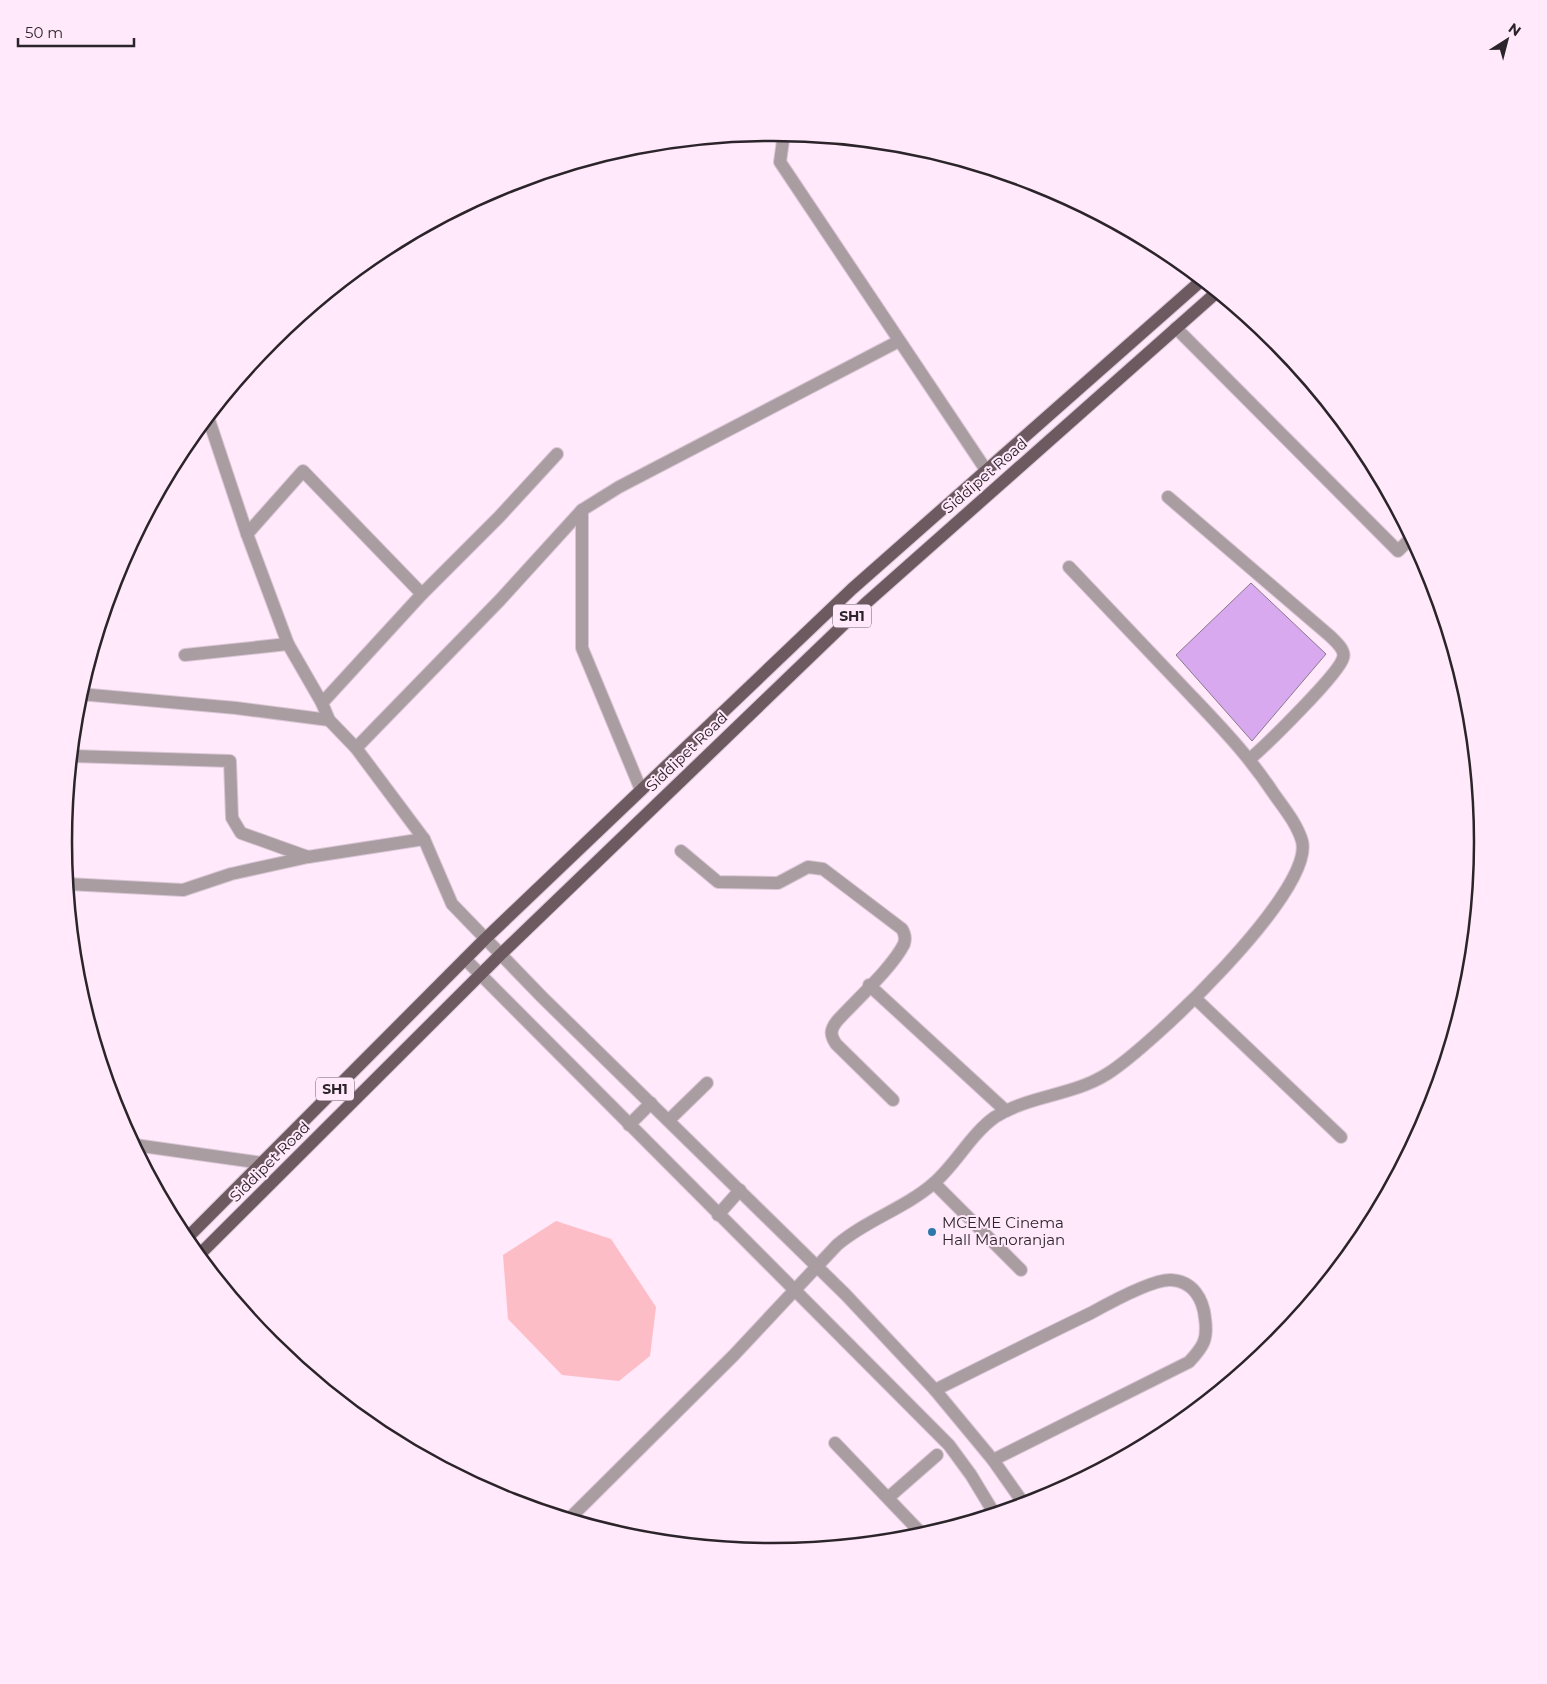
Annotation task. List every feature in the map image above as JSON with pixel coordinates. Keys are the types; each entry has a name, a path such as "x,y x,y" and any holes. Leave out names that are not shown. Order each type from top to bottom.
{"main road":[{"name":"Siddipet Road","path":"192,1233 485,939 852,590 1197,284"},
{"name":"Siddipet Road","path":"204,1250 500,955 865,604 1212,296"}],"street":[{"path":"783,141 780,162 986,470"},
{"path":"1176,328 1398,551 1407,543"},
{"path":"356,748 500,600 582,510 619,487 899,341"},
{"path":"210,424 247,534 288,644 322,703 329,720 356,748 424,839 452,904 500,955 818,1267 935,1390 993,1460 1020,1498"},
{"path":"322,703 422,594 499,517 557,454"},
{"path":"247,534 303,471 422,594"},
{"path":"1168,497 1330,636 1343,652 1343,659 1312,696 1269,742 1250,758"},
{"path":"582,510 582,648 641,790"},
{"path":"574,1514 734,1356 837,1245 854,1231 914,1198 934,1183 993,1119 1021,1103 1065,1092 1106,1075 1196,999 1236,956 1264,921 1298,866 1302,856 1303,843 1297,830 1250,758 1070,567"},
{"path":"185,655 288,644"},
{"path":"88,695 236,708 329,720"},
{"path":"78,756 230,761 232,818 241,833 308,857"},
{"path":"74,884 183,890 231,874 308,857 424,839"},
{"path":"681,851 718,882 778,883 808,867 823,869 893,922 905,934 904,942 895,957 831,1029 831,1036 836,1044 893,1100"},
{"path":"465,959 949,1445 971,1475 991,1508"},
{"path":"869,985 1006,1111"},
{"path":"1196,999 1341,1137"},
{"path":"668,1120 707,1083"},
{"path":"629,1125 651,1103"},
{"path":"142,1146 262,1163"},
{"path":"934,1183 1021,1270"},
{"path":"718,1215 740,1190"},
{"path":"935,1390 1161,1280 1182,1282 1196,1291 1204,1310 1208,1335 1199,1351 1189,1362 993,1460"},
{"path":"834,1443 917,1528"},
{"path":"888,1497 937,1455"}],"shaded area":[{"path":"556,1221 611,1239 656,1307 650,1356 619,1381 562,1375 508,1319 503,1255"}],"building":[{"path":"1251,583 1326,654 1252,741 1176,655"}],"place":[{"name":"MCEME Cinema Hall Manoranjan","path":"932,1232"}]}
